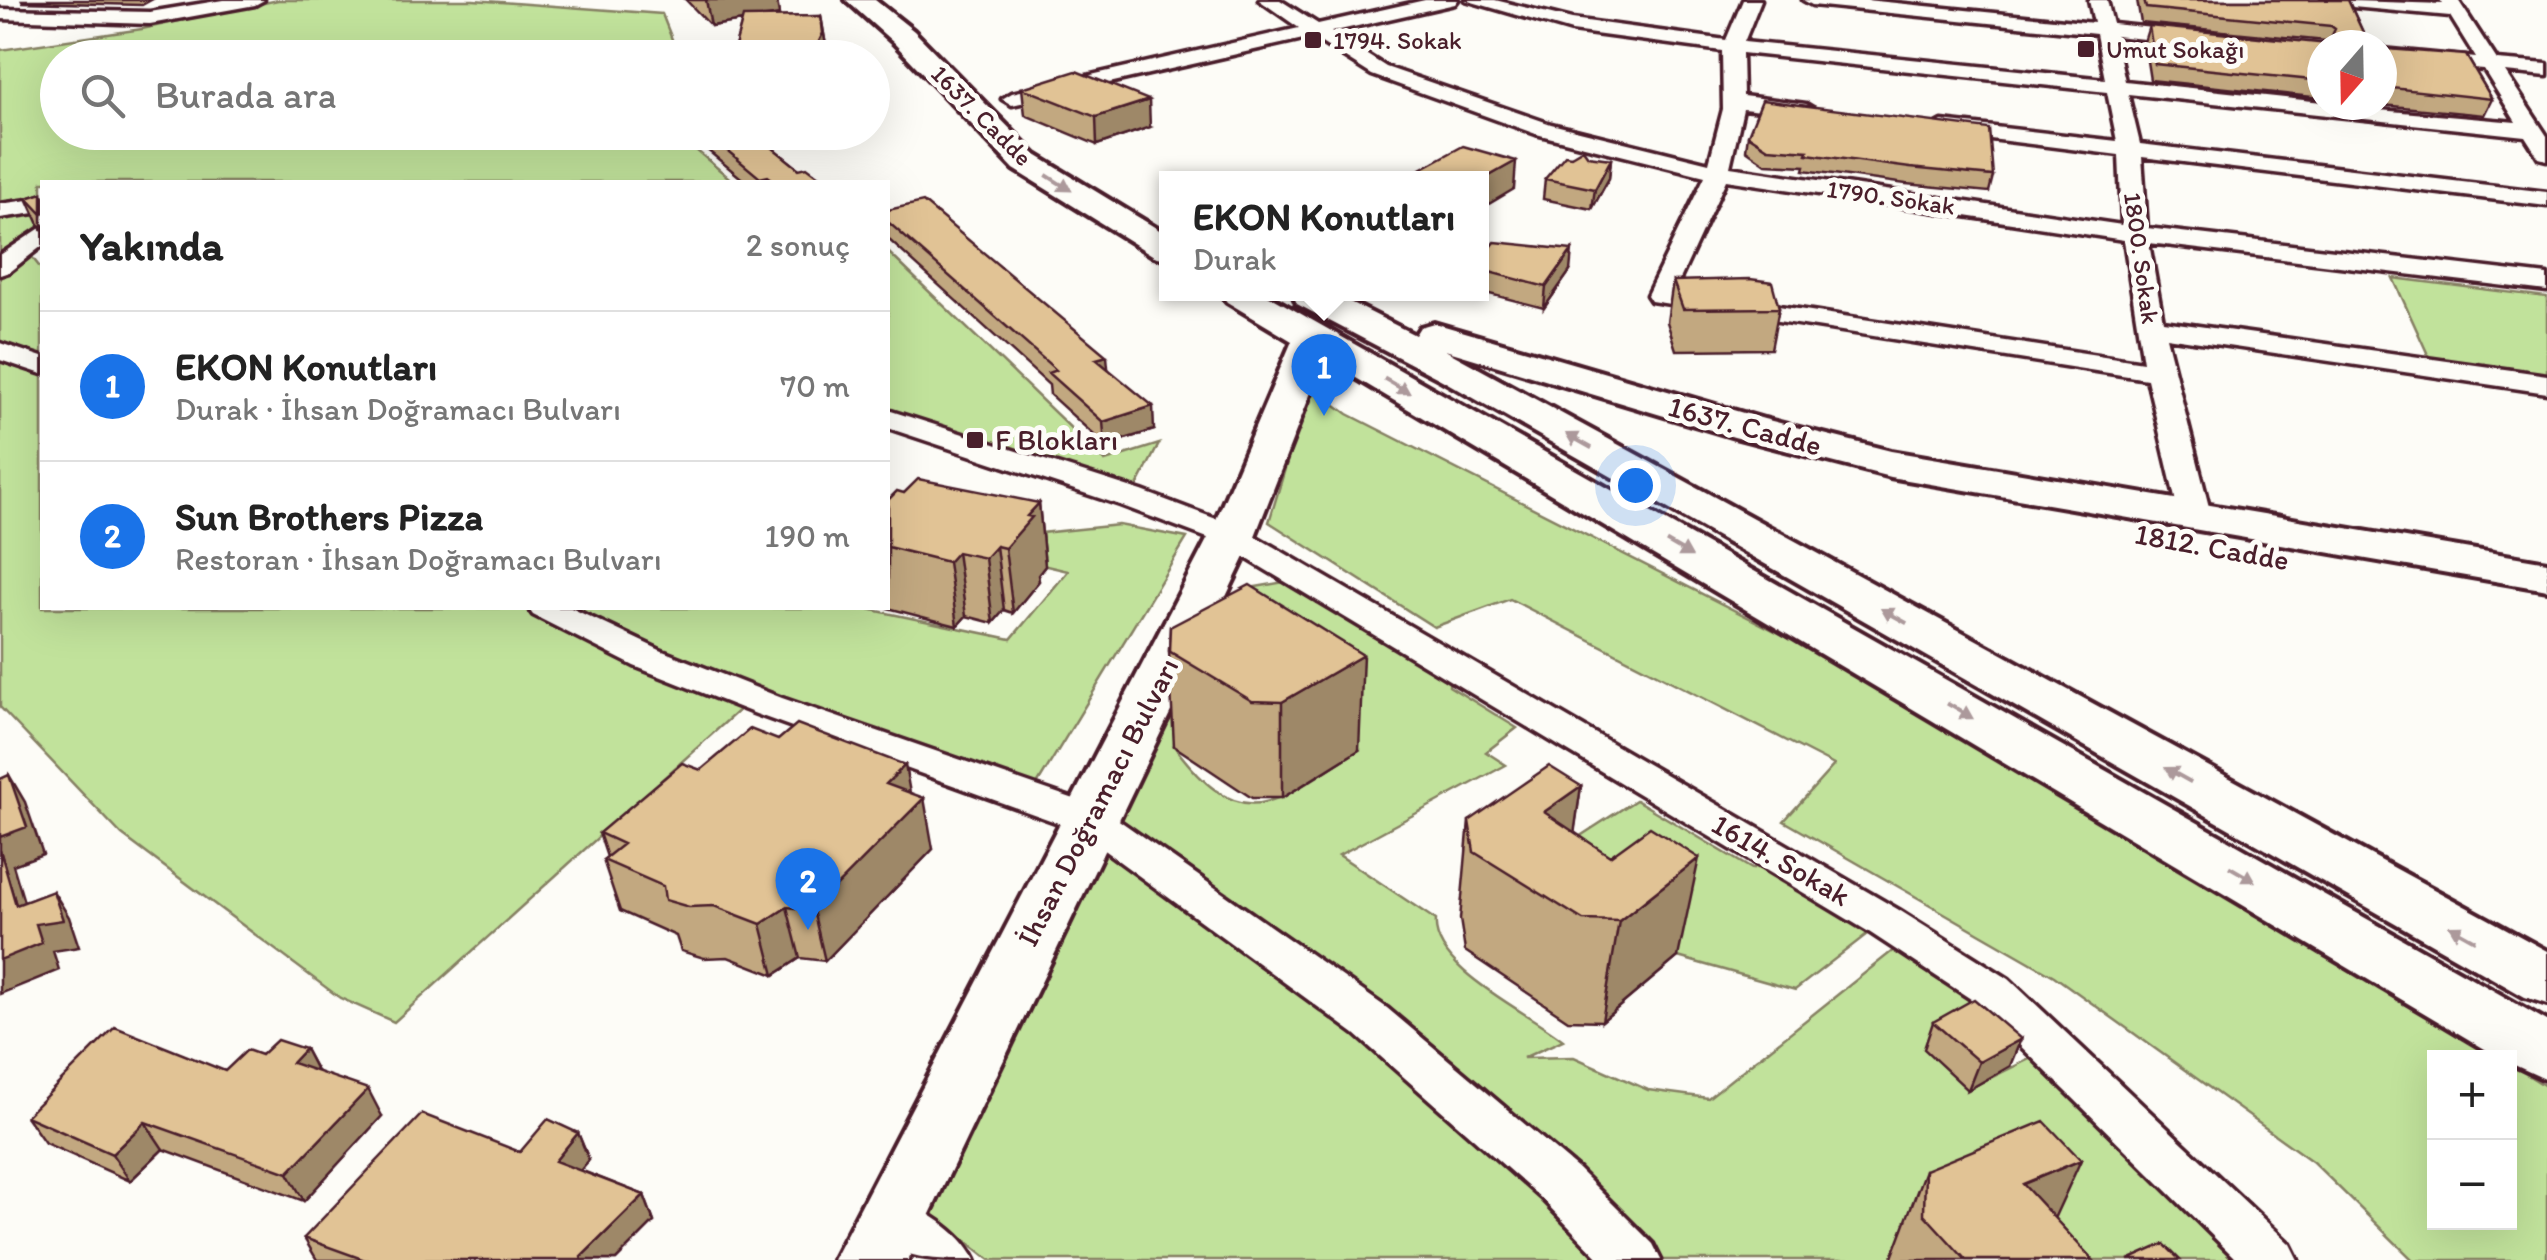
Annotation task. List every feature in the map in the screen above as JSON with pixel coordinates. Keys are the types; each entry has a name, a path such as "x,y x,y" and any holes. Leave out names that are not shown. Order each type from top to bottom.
{"street":[{"path":"56,38 255,0"},
{"name":"1637. Cadde","path":"859,0 904,37 1025,162 1159,244"},
{"name":"1637. Cadde","path":"894,0 944,52 1012,99 1033,123"},
{"name":"1790. Sokak","path":"1268,0 1379,71 1612,148 1718,172 2135,234 2547,283"},
{"path":"1012,99 1449,0"},
{"path":"1474,0 1572,26 1732,47 2532,130"},
{"path":"1752,0 1732,47 1732,100 1718,172 1660,294 2159,372"},
{"path":"1812,0 2205,40"},
{"name":"1800. Sokak","path":"2098,0 2130,150 2135,234 2159,372 2198,530"},
{"path":"2332,0 2453,6 2547,153"},
{"path":"0,14 150,18"},
{"path":"2397,56 2547,70"},
{"path":"1732,100 1826,112"},
{"path":"1921,124 2547,198"},
{"path":"0,211 40,205"},
{"path":"0,266 40,236"},
{"name":"1637. Cadde","path":"1272,301 1525,364 1890,464 2198,530"},
{"path":"1309,309 1473,382 2547,980"},
{"path":"1309,309 2547,1053"},
{"name":"İhsan Doğramacı Bulvarı","path":"881,1239 1232,536 1309,309"},
{"path":"2151,327 2547,384"},
{"path":"0,351 40,365"},
{"name":"1614. Sokak","path":"890,420 1132,498 1232,536 1884,920 1993,992 2272,1260"},
{"name":"1812. Cadde","path":"1876,487 2547,576"},
{"name":"1812. Cadde","path":"2198,530 2547,604"},
{"path":"550,610 647,658 769,706 1088,819 1371,1020 1560,1184 1634,1260"},
{"path":"881,1239 949,1260"}],"green space":[{"path":"278,0 473,0 662,14 672,40 68,40 142,29"},
{"path":"40,44 40,150 696,150 732,180 40,180 40,205 0,211 0,50"},
{"path":"40,211 40,249 28,252 40,267 40,610 873,610 1011,639 1068,571 1008,557 1041,533 1119,525 1187,538 1029,798 751,699 394,1022 340,998 122,835 0,707 0,215"},
{"path":"890,254 1105,461 1159,444 1131,498 890,417"},
{"path":"2393,278 2547,297 2547,376 2430,359"},
{"path":"1310,386 1348,414 1893,691 2487,1050 2427,1050 2427,1230 2517,1230 2517,1068 2547,1087 2547,1260 2413,1260 2313,1162 2054,976 1784,821 1834,765 1510,599 1434,627 1269,522"},
{"path":"1284,582 1317,594 1450,673 1449,686 1517,728 1486,752 1506,765 1339,855 1436,920 1439,938 1465,972 1563,1040 1523,1058 1574,1057 1648,1090 1708,1098 1910,937 1993,991 1968,1089 2052,1048 2272,1260 990,1260 922,1206 1214,612 1250,588","holes":["1174,746 1358,750 1305,784 1262,803 1242,802 1221,794 1199,776"]},
{"path":"1636,800 1752,869 1771,854 1884,921 1795,990 1678,957 1537,864"}],"building":[{"path":"2144,0 2348,0 2362,30 2335,30 2331,26 2146,8"},
{"path":"821,16 823,33 820,40 737,40 743,17"},
{"path":"2149,26 2307,42 2307,79 2155,64"},
{"path":"2397,50 2466,55 2492,99 2397,89"},
{"path":"1076,71 1149,100 1096,117 1022,88"},
{"path":"1762,100 1989,129 1993,176 1768,148 1748,135"},
{"path":"1463,146 1516,161 1489,176 1489,171 1417,171"},
{"path":"1583,149 1588,156 1611,159 1595,189 1545,179 1565,155"},
{"path":"727,150 775,150 799,169 807,167 824,180 773,180 768,176 760,178"},
{"path":"40,194 40,212 27,198"},
{"path":"923,202 1107,356 1096,359 1153,406 1103,422 1048,373 1056,370 890,224 890,210"},
{"path":"1495,242 1572,250 1546,287 1489,272 1489,250"},
{"path":"1673,281 1772,282 1779,308 1683,309"},
{"path":"918,479 1039,503 1005,548 996,546 985,558 957,552 948,562 890,548 890,498 897,491 904,493"},
{"path":"1250,585 1363,655 1282,702 1252,701 1169,651 1170,627"},
{"path":"797,724 905,765 886,784 924,798 813,910 787,907 761,924 714,906 689,907 665,900 663,886 603,860 623,844 599,833 682,763 701,770 750,729 778,740"},
{"path":"1549,766 1581,786 1544,812 1610,856 1650,827 1699,858 1619,921 1583,920 1474,852 1469,821"},
{"path":"9,775 27,827 0,837 0,779"},
{"path":"0,850 16,905 53,891 63,920 36,924 42,943 0,960"},
{"path":"1974,999 2021,1039 1979,1062 1933,1022"},
{"path":"115,1027 225,1071 247,1050 261,1055 277,1040 305,1049 292,1063 368,1089 288,1173 145,1122 112,1154 26,1116"},
{"path":"422,1114 520,1152 548,1119 578,1133 555,1161 644,1195 582,1260 365,1260 304,1238"},
{"path":"2044,1121 2081,1160 2023,1184 2093,1260 1966,1260 1924,1214 1925,1170"},
{"path":"2164,1244 2180,1260 2128,1260"}],"place":[{"name":"1794. Sokak","path":"1313,40"},
{"name":"Umut Sokağı","path":"2086,49"},
{"name":"EKON Konutları","path":"1324,416"},
{"name":"F Blokları","path":"975,440"},
{"name":"Sun Brothers Pizza","path":"808,930"}]}
